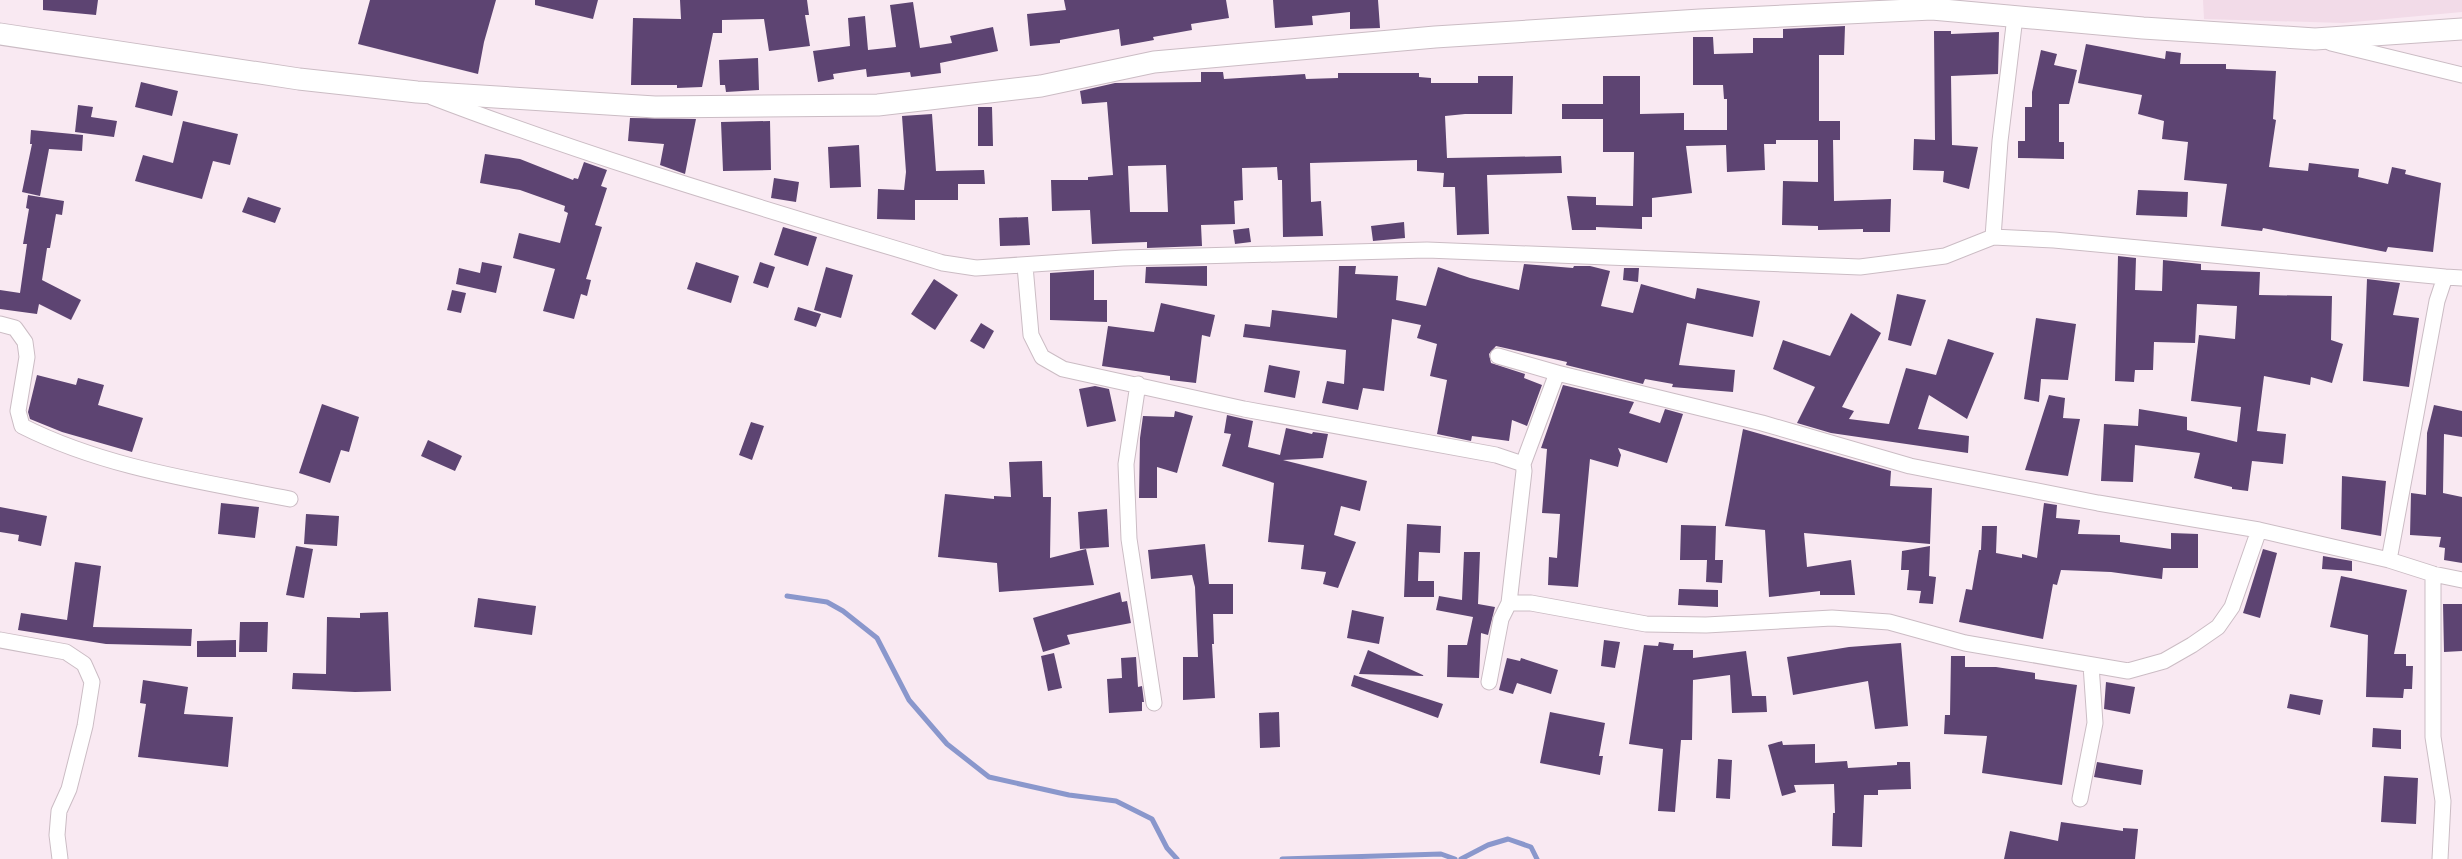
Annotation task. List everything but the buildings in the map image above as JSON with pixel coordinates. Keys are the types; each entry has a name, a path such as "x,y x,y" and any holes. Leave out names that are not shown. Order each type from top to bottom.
{"street":[{"path":"0,34 299,80 417,92 655,107 878,105 1041,86 1154,62 1435,37 1700,20 1932,9 2143,28 2315,39 2462,29"},
{"path":"1993,237 2000,141 2015,17"},
{"path":"2315,39 2462,75"},
{"path":"417,92 526,133 943,263 976,268 1123,258 1427,250 1860,267 1945,256 1993,237 2055,240 2462,278"},
{"path":"1025,266 1031,335 1042,357 1063,369 1244,409 1496,455 1523,464"},
{"path":"2389,560 2437,301 2445,277"},
{"path":"0,324 15,328 25,342 27,357 18,411 22,426 39,435 134,468 290,499"},
{"path":"1498,356 1557,373 1762,423 1910,466 2098,503 2259,530 2389,560 2433,574 2462,580"},
{"path":"1489,682 1501,619 1509,603 1523,464 1557,373"},
{"path":"1138,384 1125,464 1129,539 1154,703"},
{"path":"1509,603 1531,603 1646,624 1706,625 1833,618 1889,622 1965,643 2128,671 2164,661 2218,627 2232,606 2259,530"},
{"path":"2433,574 2433,737 2443,801 2440,859"},
{"path":"0,640 66,652 84,664 92,682 85,726 69,789 59,811 57,835 60,859"},
{"path":"2080,799 2095,723 2091,665"}],"shaded area":[{"path":"2203,0 2462,0 2462,12 2343,23 2204,19"}],"waterway":[{"path":"787,596 827,602 843,611 877,638 909,700 947,744 989,777 1069,795 1116,801 1152,819 1167,848 1177,859"},
{"path":"1461,859 1488,845 1508,839 1531,847 1537,859"},
{"path":"1282,859 1441,854 1455,859"}]}
